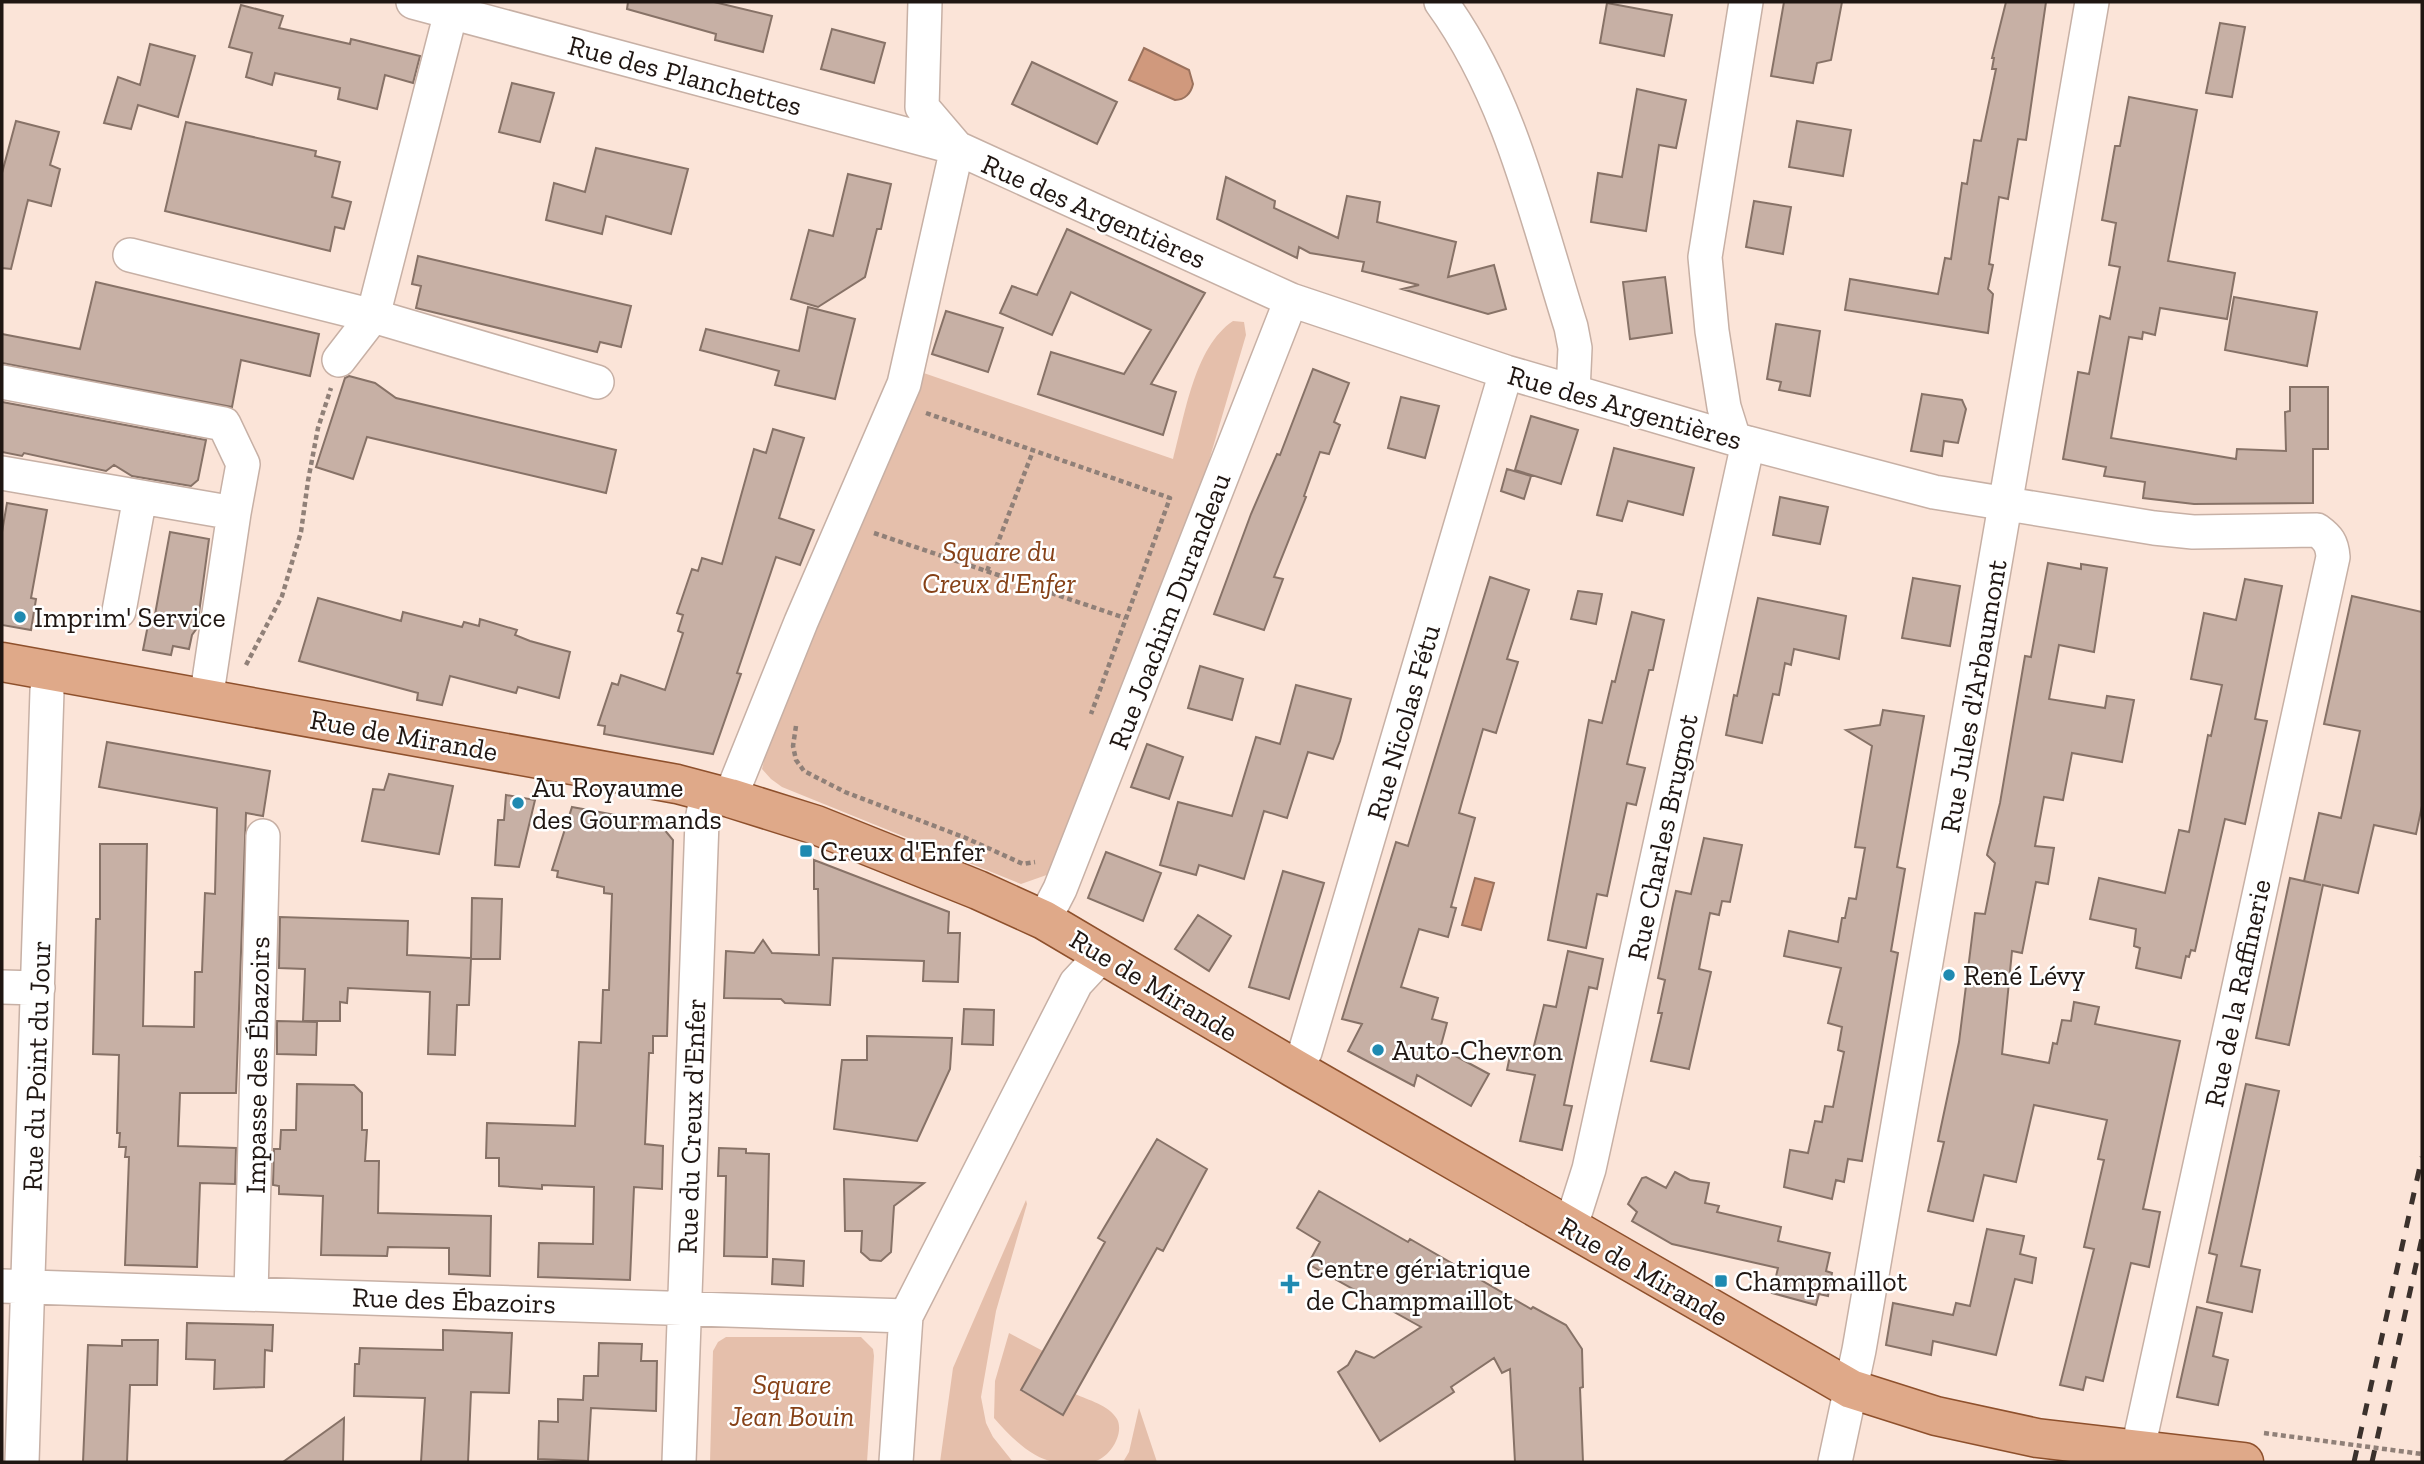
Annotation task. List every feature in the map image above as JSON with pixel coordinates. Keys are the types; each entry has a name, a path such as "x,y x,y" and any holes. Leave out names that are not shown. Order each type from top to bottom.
{"main road":[{"name":"Rue de Mirande","path":"2,662 718,794 816,825 978,890 1044,920 1294,1068 1851,1389 1984,1428 2137,1457 2247,1447"}],"street":[{"name":"Rue des Planchettes","path":"413,2 957,148"},
{"path":"718,794 801,622 900,393 957,148 922,107 925,2"},
{"path":"1441,2 1464,34 1509,129 1571,327 1576,348 1573,392"},
{"path":"1741,441 1724,407 1712,331 1705,257 1746,2"},
{"name":"Rue Jules d'Arbaumont","path":"1835,1462 1851,1389 2092,2"},
{"path":"339,360 373,316 451,12"},
{"name":"Rue des Argentières","path":"957,148 1291,300 1506,372 1741,441 1875,478 2006,505 2193,532 2317,530 2326,537"},
{"path":"130,255 373,316 597,382"},
{"name":"Rue Joachim Durandeau","path":"1044,920 1060,889 1291,300"},
{"name":"Rue Nicolas Fétu","path":"1294,1068 1305,1052 1506,372"},
{"path":"2,383 224,424 243,464 234,513 217,702"},
{"name":"Rue Charles Brugnot","path":"1570,1228 1589,1169 1741,441"},
{"path":"2,473 234,513"},
{"path":"119,611 140,497"},
{"name":"Rue de la Raffinerie","path":"2137,1457 2333,557 2332,546 2326,537"},
{"name":"Rue du Point du Jour","path":"22,1462 16,1286 38,988 49,670"},
{"name":"Rue du Creux d'Enfer","path":"679,1462 702,821 718,794"},
{"name":"Impasse des Ébazoirs","path":"251,1294 263,836"},
{"path":"897,1462 906,1316 1076,983 1103,954"},
{"path":"2,987 38,988"},
{"name":"Rue des Ébazoirs","path":"16,1286 906,1316"}],"path":[{"path":"217,702 282,596 301,532 307,481 318,428 339,360"},
{"path":"900,393 1033,451 1170,498 1087,725"},
{"path":"987,571 1033,451"},
{"path":"869,532 1125,618"},
{"path":"797,723 793,746 796,760 804,771 845,792 954,833 1023,863 1032,863 1040,856"},
{"path":"2247,1447 2422,1454"}],"green space":[{"name":"Square du Creux d'Enfer","path":"1233,321 1244,322 1246,335 1178,566 1058,871 1021,884 782,787 771,779 762,769 767,749 915,370 1173,459 1200,365 1209,347"},
{"path":"1026,1200 996,1311 981,1397 986,1423 993,1437 1013,1462 940,1462 953,1368"},
{"path":"1009,1333 1043,1351 1021,1391 1063,1414 1075,1394 1109,1410 1117,1419 1119,1432 1114,1445 1105,1456 1084,1463 1046,1460 1021,1445 994,1418 995,1381"},
{"name":"Square Jean Bouin","path":"726,1337 861,1337 873,1349 874,1356 867,1462 710,1462 713,1351 718,1342"},
{"path":"1139,1408 1157,1462 1123,1462 1129,1452"}],"shaded area":[{"path":"1144,48 1189,70 1193,84 1187,95 1175,100 1129,80"},
{"path":"1475,878 1494,883 1481,930 1462,925"}],"building":[{"path":"628,2 714,2 772,16 763,52 715,40 716,34 627,9"},
{"path":"1784,2 1842,2 1831,60 1817,63 1813,83 1771,76"},
{"path":"2006,2 2046,2 2026,140 2018,139 2008,199 1999,197 1989,264 1993,265 1988,289 1993,294 1988,333 1845,310 1850,279 1938,294 1945,258 1951,259 1962,183 1967,184 1974,140 1981,141 1996,69 1992,69 1992,58"},
{"path":"1607,3 1672,15 1664,56 1600,43"},
{"path":"241,5 283,16 279,28 350,44 351,39 420,56 413,83 385,75 377,109 338,99 340,88 275,73 272,85 246,77 252,53 229,47"},
{"path":"2220,23 2245,27 2232,97 2206,93"},
{"path":"832,29 885,43 874,83 821,69"},
{"path":"150,44 195,56 178,117 138,105 131,129 104,123 118,77 140,85"},
{"path":"1032,62 1117,102 1097,144 1012,104"},
{"path":"512,83 554,93 540,142 499,132"},
{"path":"1637,89 1686,100 1676,148 1659,145 1646,231 1591,222 1598,173 1622,177"},
{"path":"2129,97 2197,110 2168,261 2235,273 2227,319 2160,308 2155,335 2143,332 2142,339 2129,337 2111,438 2236,459 2237,449 2286,451 2285,412 2290,411 2290,387 2328,387 2328,449 2313,449 2313,503 2194,504 2143,498 2145,482 2104,476 2106,467 2063,459 2078,372 2089,374 2100,316 2110,319 2120,267 2109,265 2116,223 2102,220 2115,146 2120,146"},
{"path":"16,121 59,132 50,165 60,169 51,206 28,200 11,269 2,268 2,173"},
{"path":"1797,121 1851,130 1843,176 1789,167"},
{"path":"186,122 316,151 315,156 340,162 332,197 351,202 344,229 335,227 330,251 165,211"},
{"path":"596,148 688,169 671,234 606,216 602,234 546,220 554,183 585,192"},
{"path":"848,174 891,184 881,229 877,229 865,277 818,307 791,299 809,230 833,236"},
{"path":"1226,177 1275,201 1274,208 1338,238 1347,196 1380,202 1377,222 1456,242 1448,277 1494,265 1506,309 1488,314 1402,289 1419,285 1362,271 1364,262 1310,253 1299,247 1297,258 1217,219"},
{"path":"1754,201 1791,207 1783,254 1746,247"},
{"path":"1067,229 1205,293 1151,384 1176,392 1163,435 1038,394 1051,352 1124,374 1151,330 1071,292 1052,335 1000,313 1012,286 1037,295"},
{"path":"418,256 631,306 621,347 600,342 597,352 416,308 421,286 412,284"},
{"path":"1665,277 1672,333 1630,339 1623,282"},
{"path":"96,282 319,334 310,376 241,360 232,407 2,363 2,334 80,349"},
{"path":"2234,297 2317,312 2307,366 2225,350"},
{"path":"808,307 855,319 835,399 775,385 779,371 700,350 706,329 799,351"},
{"path":"946,311 1003,328 988,372 932,354"},
{"path":"1776,324 1820,331 1810,396 1779,390 1781,382 1767,379"},
{"path":"1313,369 1349,383 1334,422 1340,425 1329,454 1320,452 1304,496 1306,497 1274,577 1283,579 1264,630 1214,614 1251,514 1277,454 1280,455"},
{"path":"349,376 375,383 396,398 616,450 606,493 367,437 353,479 316,467 345,378"},
{"path":"1922,394 1962,400 1966,409 1958,443 1944,441 1942,456 1911,451"},
{"path":"1401,397 1439,406 1425,458 1388,448"},
{"path":"2,402 206,440 198,480 191,486 132,476 114,465 106,471 24,453 22,456 2,452"},
{"path":"1531,416 1578,430 1561,484 1515,470"},
{"path":"773,429 804,438 779,518 814,530 800,565 776,557 737,673 741,674 713,754 604,734 605,726 598,725 612,683 618,685 621,675 665,690 683,633 678,631 683,615 677,613 692,569 698,571 702,558 722,564 754,449 766,453"},
{"path":"1614,448 1694,468 1683,515 1628,501 1622,521 1597,515"},
{"path":"1507,469 1531,476 1524,499 1501,491"},
{"path":"1780,497 1828,507 1820,544 1773,535"},
{"path":"7,503 47,510 31,598 36,599 31,630 2,625 2,532"},
{"path":"170,532 209,539 197,628 192,635 189,649 173,646 171,655 143,650 149,620 154,620"},
{"path":"2048,563 2081,569 2081,564 2107,568 2094,652 2059,645 2049,699 2105,708 2107,696 2134,700 2122,762 2072,753 2063,800 2044,797 2035,846 2054,848 2048,884 2036,882 2022,953 2012,951 2002,1054 2049,1063 2053,1043 2057,1044 2062,1020 2071,1021 2074,1002 2099,1007 2095,1024 2180,1041 2143,1209 2160,1212 2149,1267 2131,1263 2103,1381 2086,1377 2083,1390 2060,1385 2094,1249 2084,1247 2104,1160 2098,1159 2107,1120 2034,1105 2016,1182 1984,1175 1973,1221 1928,1211 1944,1142 1938,1141 1959,1042 1975,913 1985,914 1995,863 1987,855 2000,803 2025,656 2031,657"},
{"path":"1490,577 1529,590 1507,659 1518,662 1496,733 1483,729 1459,813 1475,818 1451,907 1456,908 1448,937 1419,929 1401,987 1438,998 1432,1019 1447,1023 1440,1049 1489,1074 1471,1106 1417,1075 1414,1086 1348,1051 1362,1024 1342,1019 1396,842 1408,846"},
{"path":"1913,578 1960,586 1950,646 1902,638"},
{"path":"2245,579 2282,586 2255,719 2267,721 2245,824 2225,819 2195,951 2191,950 2189,957 2186,956 2181,978 2136,968 2140,948 2134,946 2136,929 2090,919 2099,878 2165,893 2179,830 2189,832 2208,735 2211,736 2222,685 2191,679 2204,613 2236,620"},
{"path":"1578,591 1602,594 1596,624 1571,619"},
{"path":"2352,596 2422,612 2422,806 2416,834 2374,825 2358,893 2323,885 2289,1045 2256,1038 2290,878 2321,885 2304,881 2319,813 2341,818 2359,736 2360,731 2324,724"},
{"path":"318,598 401,621 403,612 462,627 464,622 479,626 480,619 517,630 515,635 570,652 559,698 518,687 516,693 450,676 442,705 417,700 418,693 299,661"},
{"path":"1758,598 1846,616 1839,659 1794,649 1791,665 1785,663 1779,695 1773,694 1762,743 1726,735"},
{"path":"1632,612 1664,620 1627,764 1645,768 1636,805 1627,803 1607,896 1597,894 1586,948 1548,940 1589,720 1602,723"},
{"path":"1200,666 1243,679 1232,720 1188,708"},
{"path":"1296,685 1351,699 1340,741 1333,759 1308,752 1287,818 1264,811 1244,879 1199,865 1196,875 1160,865 1178,802 1232,816 1256,737 1280,744"},
{"path":"1883,710 1924,716 1897,867 1905,869 1891,951 1898,953 1862,1161 1848,1159 1844,1182 1836,1180 1832,1199 1784,1187 1790,1150 1808,1153 1815,1121 1822,1122 1825,1106 1833,1107 1844,1052 1838,1050 1842,1027 1828,1023 1841,968 1784,956 1789,931 1838,942 1849,898 1856,899 1865,848 1855,847 1872,746 1846,730 1880,725"},
{"path":"107,742 270,771 263,816 246,813 236,1093 180,1093 178,1146 236,1148 235,1184 200,1183 197,1267 125,1265 129,1157 125,1157 126,1147 119,1147 120,1133 117,1133 119,1055 93,1054 96,919 100,919 100,844 147,844 143,1026 194,1027 195,972 202,972 205,893 215,894 217,808 99,787"},
{"path":"1147,744 1183,757 1169,799 1131,787"},
{"path":"389,774 453,786 439,854 362,841 373,789 384,790"},
{"path":"506,795 535,800 519,867 495,865 498,820 504,820"},
{"path":"572,807 659,823 673,840 667,1036 653,1036 653,1053 649,1053 645,1144 663,1146 662,1189 634,1187 630,1280 538,1277 539,1243 593,1244 594,1187 542,1185 542,1189 499,1186 499,1158 486,1158 487,1123 575,1126 579,1042 601,1043 603,990 609,990 612,894 604,893 604,887 557,877 558,871 552,870"},
{"path":"1704,838 1742,845 1730,902 1722,901 1719,915 1710,913 1699,969 1711,972 1689,1069 1651,1061 1662,1013 1658,1013 1665,980 1658,978 1676,891 1691,894"},
{"path":"1106,852 1161,873 1143,921 1088,898"},
{"path":"814,860 949,912 948,933 960,933 958,982 923,981 924,961 833,958 830,1005 785,1003 781,999 724,998 726,951 754,953 763,940 772,953 819,955 818,889 814,889"},
{"path":"1283,871 1324,883 1289,999 1249,987"},
{"path":"472,898 502,899 500,959 471,959 469,1005 457,1005 455,1055 428,1054 430,992 348,988 347,1003 340,1002 340,1021 303,1021 305,969 279,968 280,917 408,921 407,955 471,958"},
{"path":"1198,915 1231,936 1209,971 1175,949"},
{"path":"1568,951 1603,959 1597,989 1589,987 1564,1105 1572,1106 1562,1150 1520,1141 1535,1075 1507,1070 1512,1046 1533,1050 1544,1005 1556,1007"},
{"path":"964,1009 994,1010 993,1045 962,1044"},
{"path":"277,1021 317,1022 316,1055 277,1054"},
{"path":"867,1036 952,1038 950,1069 917,1141 834,1129 842,1060 867,1060"},
{"path":"297,1084 354,1085 362,1093 362,1130 367,1130 365,1161 379,1161 378,1213 491,1216 490,1276 449,1274 449,1248 388,1247 387,1256 321,1255 323,1196 279,1194 279,1186 273,1185 274,1149 280,1149 281,1130 296,1130"},
{"path":"2246,1084 2279,1091 2241,1266 2260,1270 2252,1312 2207,1302 2217,1255 2209,1253"},
{"path":"1157,1139 1207,1169 1163,1251 1157,1248 1063,1415 1021,1390 1105,1242 1098,1238"},
{"path":"719,1148 746,1149 746,1153 769,1154 767,1257 724,1256 726,1176 718,1176"},
{"path":"1675,1172 1690,1180 1709,1183 1705,1203 1719,1206 1717,1212 1781,1227 1778,1241 1830,1253 1826,1271 1832,1273 1828,1296 1819,1294 1816,1305 1772,1293 1778,1268 1672,1244 1632,1221 1637,1212 1628,1204 1642,1178 1646,1177 1666,1188"},
{"path":"844,1179 924,1183 894,1206 891,1252 881,1261 870,1260 861,1252 862,1231 845,1231"},
{"path":"1319,1191 1408,1242 1410,1239 1531,1309 1533,1307 1566,1325 1582,1349 1583,1387 1580,1388 1583,1462 1515,1462 1510,1369 1502,1373 1494,1358 1451,1387 1454,1392 1380,1441 1338,1372 1348,1365 1356,1351 1374,1358 1421,1327 1308,1264 1320,1242 1297,1228"},
{"path":"1987,1229 2024,1236 2020,1254 2036,1258 2032,1283 2015,1279 1996,1355 1933,1341 1931,1355 1886,1345 1893,1303 1953,1315 1956,1303 1970,1306"},
{"path":"773,1259 804,1261 803,1286 772,1284"},
{"path":"2197,1307 2222,1313 2213,1356 2228,1360 2218,1405 2177,1397"},
{"path":"187,1323 273,1325 272,1351 265,1350 264,1387 214,1389 215,1360 186,1359"},
{"path":"443,1330 512,1333 509,1393 471,1392 468,1462 421,1462 425,1398 354,1396 355,1364 359,1364 360,1348 443,1350"},
{"path":"122,1340 158,1340 157,1385 130,1385 127,1462 83,1462 88,1345 122,1346"},
{"path":"599,1343 642,1344 641,1361 657,1361 656,1411 591,1408 588,1461 538,1459 539,1421 558,1422 558,1399 583,1400 584,1376 598,1376"},
{"path":"344,1418 343,1462 283,1462"}],"railway":[{"path":"2354,1462 2422,1157"},
{"path":"2372,1462 2422,1238"}],"place":[{"name":"Imprim' Service","path":"20,617"},
{"name":"Au Royaume des Gourmands","path":"518,803"},
{"name":"Creux d'Enfer","path":"806,851"},
{"name":"René Lévy","path":"1949,975"},
{"name":"Auto-Chevron","path":"1378,1050"},
{"name":"Champmaillot","path":"1721,1281"},
{"name":"Centre gériatrique de Champmaillot","path":"1290,1284"}]}
